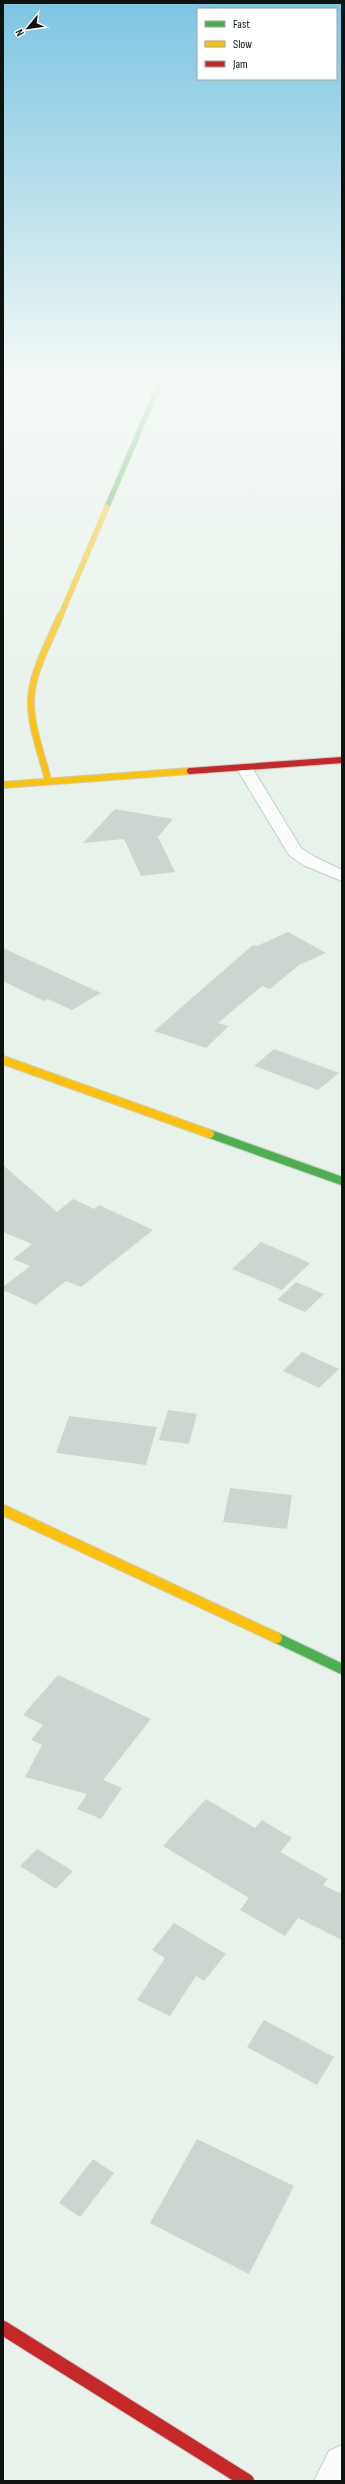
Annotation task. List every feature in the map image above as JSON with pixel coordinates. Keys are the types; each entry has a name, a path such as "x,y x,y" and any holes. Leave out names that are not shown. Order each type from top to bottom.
{"street":[{"path":"48,780 32,717 31,701 38,668 111,496"},
{"path":"3,785 48,780 244,769 342,760"},
{"path":"244,769 295,852 309,861 342,876"},
{"path":"3,1060 342,1181"},
{"path":"3,1510 342,1669"},
{"path":"3,2328 247,2481"},
{"path":"333,2481 342,2464"}],"building":[{"path":"115,809 173,819 158,837 175,872 141,876 124,839 83,843"},
{"path":"288,932 326,953 299,965 270,989 262,986 218,1023 229,1026 206,1048 154,1031 253,945 257,946"},
{"path":"3,948 101,993 72,1010 48,999 44,1001 3,981"},
{"path":"274,1049 339,1073 318,1090 254,1066"},
{"path":"3,1165 57,1212 73,1199 94,1209 99,1205 153,1230 81,1287 66,1281 36,1305 3,1290 3,1287 30,1266 13,1259 32,1244 3,1232"},
{"path":"261,1242 310,1263 282,1290 232,1269"},
{"path":"296,1282 324,1294 305,1312 277,1300"},
{"path":"302,1352 339,1369 319,1388 283,1371"},
{"path":"168,1410 197,1414 189,1444 159,1440"},
{"path":"69,1416 157,1427 146,1465 56,1453"},
{"path":"230,1488 292,1495 287,1529 223,1522"},
{"path":"58,1675 151,1719 103,1780 122,1788 101,1819 77,1809 87,1794 25,1777 42,1745 31,1740 43,1725 23,1715"},
{"path":"206,1799 255,1828 262,1820 292,1838 280,1852 328,1879 323,1885 342,1894 342,1940 298,1918 285,1936 240,1910 249,1898 163,1846"},
{"path":"37,1849 73,1871 56,1889 20,1866"},
{"path":"174,1923 226,1954 204,1981 196,1976 170,2016 137,2000 165,1958 152,1950"},
{"path":"264,2020 334,2057 317,2085 247,2047"},
{"path":"197,2139 294,2186 249,2274 150,2223"},
{"path":"93,2159 114,2173 80,2217 59,2203"}],"traffic: fast":[{"path":"107,507 112,496"},
{"path":"210,1134 342,1181"},
{"path":"277,1638 342,1669"}],"traffic: slow":[{"path":"48,780 32,717 31,701 38,668 107,507"},
{"path":"3,785 190,771"},
{"path":"3,1060 210,1134"},
{"path":"3,1510 277,1638"}],"traffic: jam":[{"path":"190,771 342,760"},
{"path":"3,2328 247,2481"}]}
